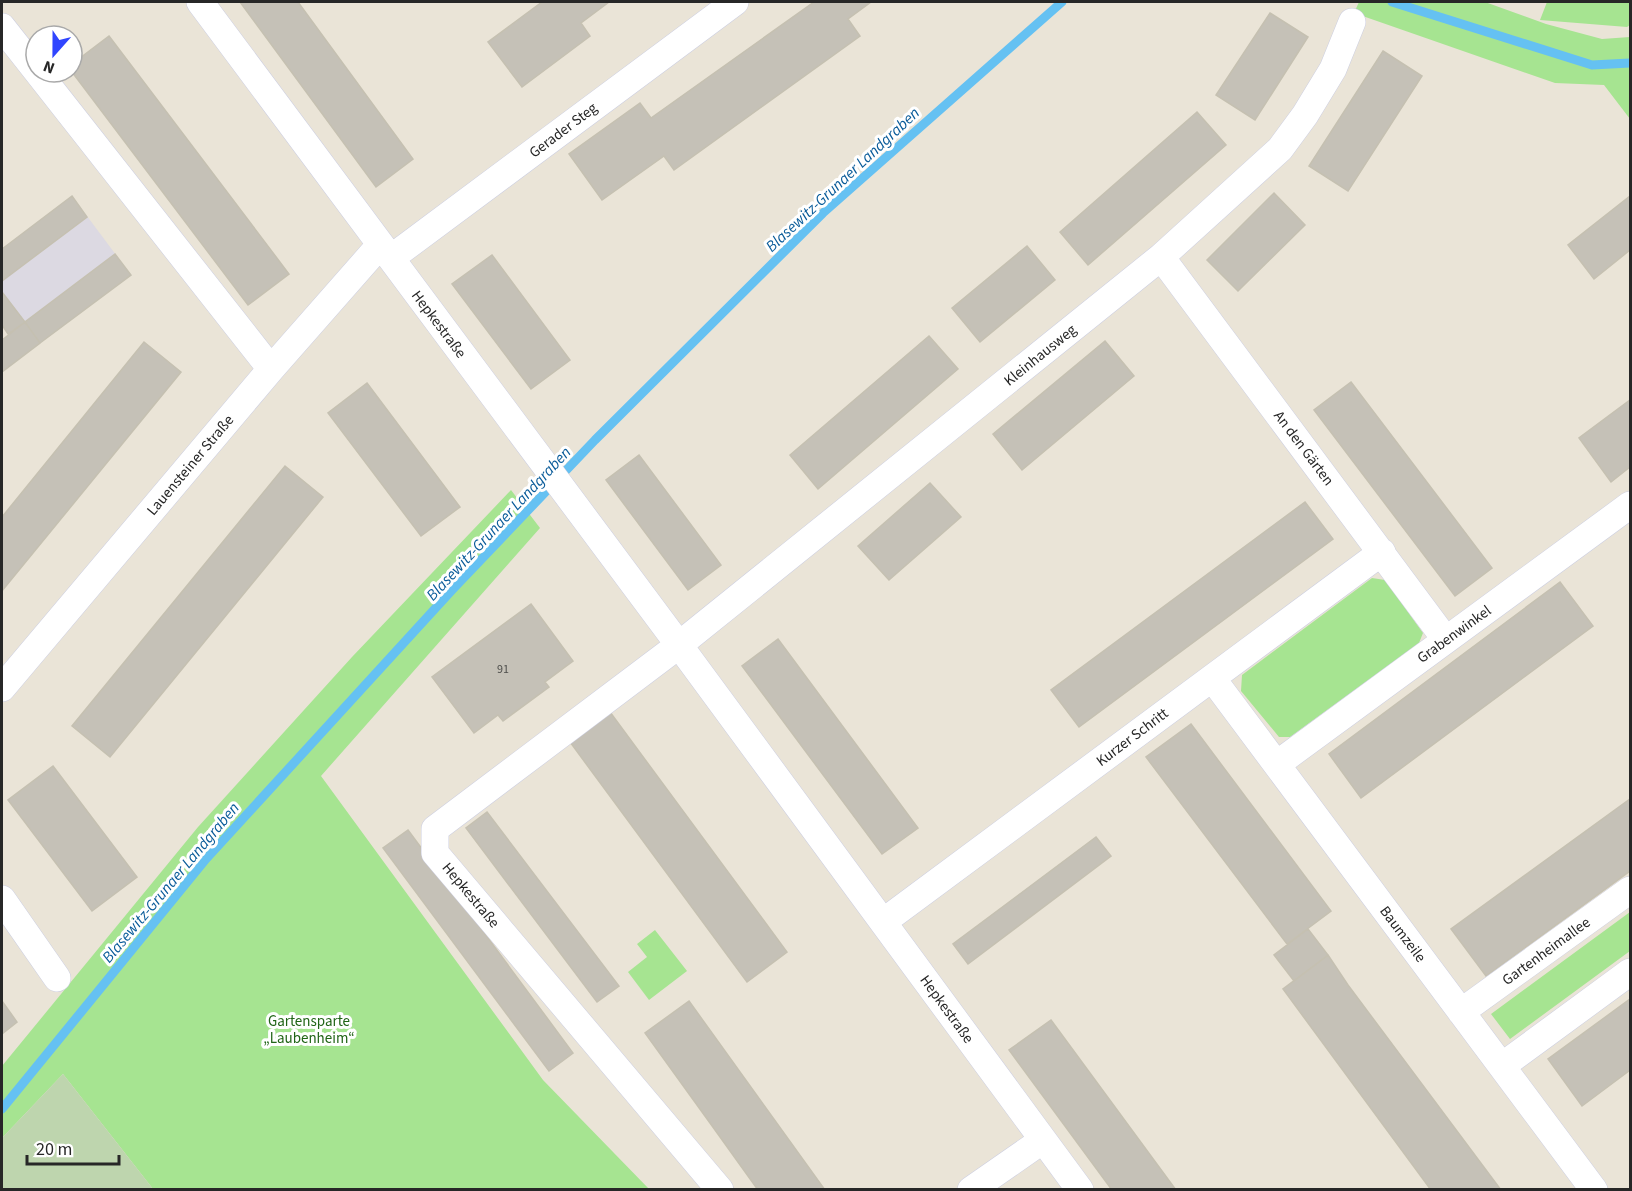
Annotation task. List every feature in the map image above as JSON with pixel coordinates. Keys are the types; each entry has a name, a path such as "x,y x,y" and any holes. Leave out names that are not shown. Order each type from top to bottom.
{"street":[{"name":"Hepkestraße","path":"200,2 679,645 1080,1190"},
{"name":"Gerader Steg","path":"386,251 735,2"},
{"name":"Kleinhausweg","path":"679,645 1161,257 1280,149 1305,115 1333,69 1352,22"},
{"path":"2,27 11,59 271,369"},
{"name":"Lauensteiner Straße","path":"2,688 271,369 386,251"},
{"name":"An den Gärten","path":"1161,257 1446,640"},
{"name":"Grabenwinkel","path":"1277,764 1630,505"},
{"name":"Kurzer Schritt","path":"883,922 1382,552"},
{"name":"Hepkestraße","path":"679,645 435,828 435,853 720,1190"},
{"name":"Baumzeile","path":"1212,678 1594,1190"},
{"name":"Gartenheimallee","path":"1461,1012 1630,890"},
{"path":"2,899 57,978"},
{"path":"1502,1066 1630,972"},
{"path":"971,1190 1043,1140"}],"shaded area":[{"path":"72,196 131,275 40,343 25,322 8,334 2,325 2,249"}],"green space":[{"path":"1359,2 1485,2 1546,24 1602,39 1630,37 1630,119 1604,85 1555,83 1354,13"},
{"path":"1547,2 1630,2 1630,25 1627,27 1540,20"},
{"name":"Gartensparte „Laubenheim“","path":"511,490 540,528 321,776 543,1080 649,1189 153,1189 63,1074 2,1138 2,1066 198,827 352,657"},
{"path":"1372,578 1385,580 1423,633 1419,643 1290,737 1279,737 1241,691 1242,675"},
{"path":"1630,912 1630,951 1510,1039 1491,1014"},
{"path":"655,930 687,971 649,1000 628,972 647,957 637,944"},
{"path":"63,1074 153,1189 2,1189 2,1138"}],"building":[{"path":"240,2 298,2 413,159 376,187"},
{"path":"542,2 609,2 581,23 590,36 522,87 488,42"},
{"path":"814,2 871,2 848,19 860,36 674,170 664,156 602,200 569,154 640,103 651,118"},
{"path":"1270,13 1308,37 1255,120 1216,95"},
{"path":"109,36 289,274 248,305 81,84 84,84 84,55"},
{"path":"1383,51 1422,76 1348,191 1309,166"},
{"path":"1197,112 1226,145 1088,265 1060,232"},
{"path":"1274,193 1305,225 1238,291 1207,260"},
{"path":"72,196 87,217 2,281 2,249"},
{"path":"1630,196 1630,250 1594,279 1568,245"},
{"path":"1027,246 1055,280 980,342 952,308"},
{"path":"115,254 131,275 40,343 25,322"},
{"path":"492,255 570,360 531,389 452,284"},
{"path":"2,292 25,322 8,334 2,325"},
{"path":"25,322 40,343 2,372 2,340"},
{"path":"929,336 958,369 818,489 790,455"},
{"path":"1105,341 1134,376 1022,470 993,434"},
{"path":"144,342 181,372 2,591 2,517"},
{"path":"1351,382 1492,568 1455,596 1314,410"},
{"path":"367,383 460,507 421,536 328,413"},
{"path":"1630,400 1630,467 1611,482 1579,438"},
{"path":"639,455 721,565 688,590 606,480"},
{"path":"285,466 323,497 110,757 72,726"},
{"path":"930,483 961,517 889,580 858,546"},
{"path":"1305,502 1333,539 1079,727 1051,690"},
{"path":"1560,582 1593,626 1361,798 1329,754"},
{"path":"531,604 573,661 545,682 549,687 503,721 498,715 474,733 432,677"},
{"path":"778,639 918,828 882,854 742,666"},
{"path":"610,712 787,952 747,982 570,742"},
{"path":"1191,724 1331,911 1287,944 1146,757"},
{"path":"53,766 137,877 92,911 8,800"},
{"path":"1630,799 1630,871 1486,976 1451,929"},
{"path":"487,812 619,986 597,1002 466,828"},
{"path":"408,830 573,1053 549,1071 383,848"},
{"path":"1096,837 1111,856 968,964 953,944"},
{"path":"1308,929 1328,955 1294,981 1274,955"},
{"path":"1328,955 1501,1190 1431,1190 1283,989"},
{"path":"1630,999 1630,1070 1582,1106 1548,1059"},
{"path":"2,1001 17,1022 2,1034"},
{"path":"689,1001 825,1190 758,1190 645,1033"},
{"path":"1051,1020 1176,1190 1112,1190 1009,1050"}],"waterway":[{"name":"Blasewitz‐Grunaer Landgraben","path":"2,1109 206,859 453,589 595,440 823,213 1062,2"},
{"name":"Blasewitz‐Grunaer Landgraben","path":"1392,2 1592,65 1630,63"}]}
